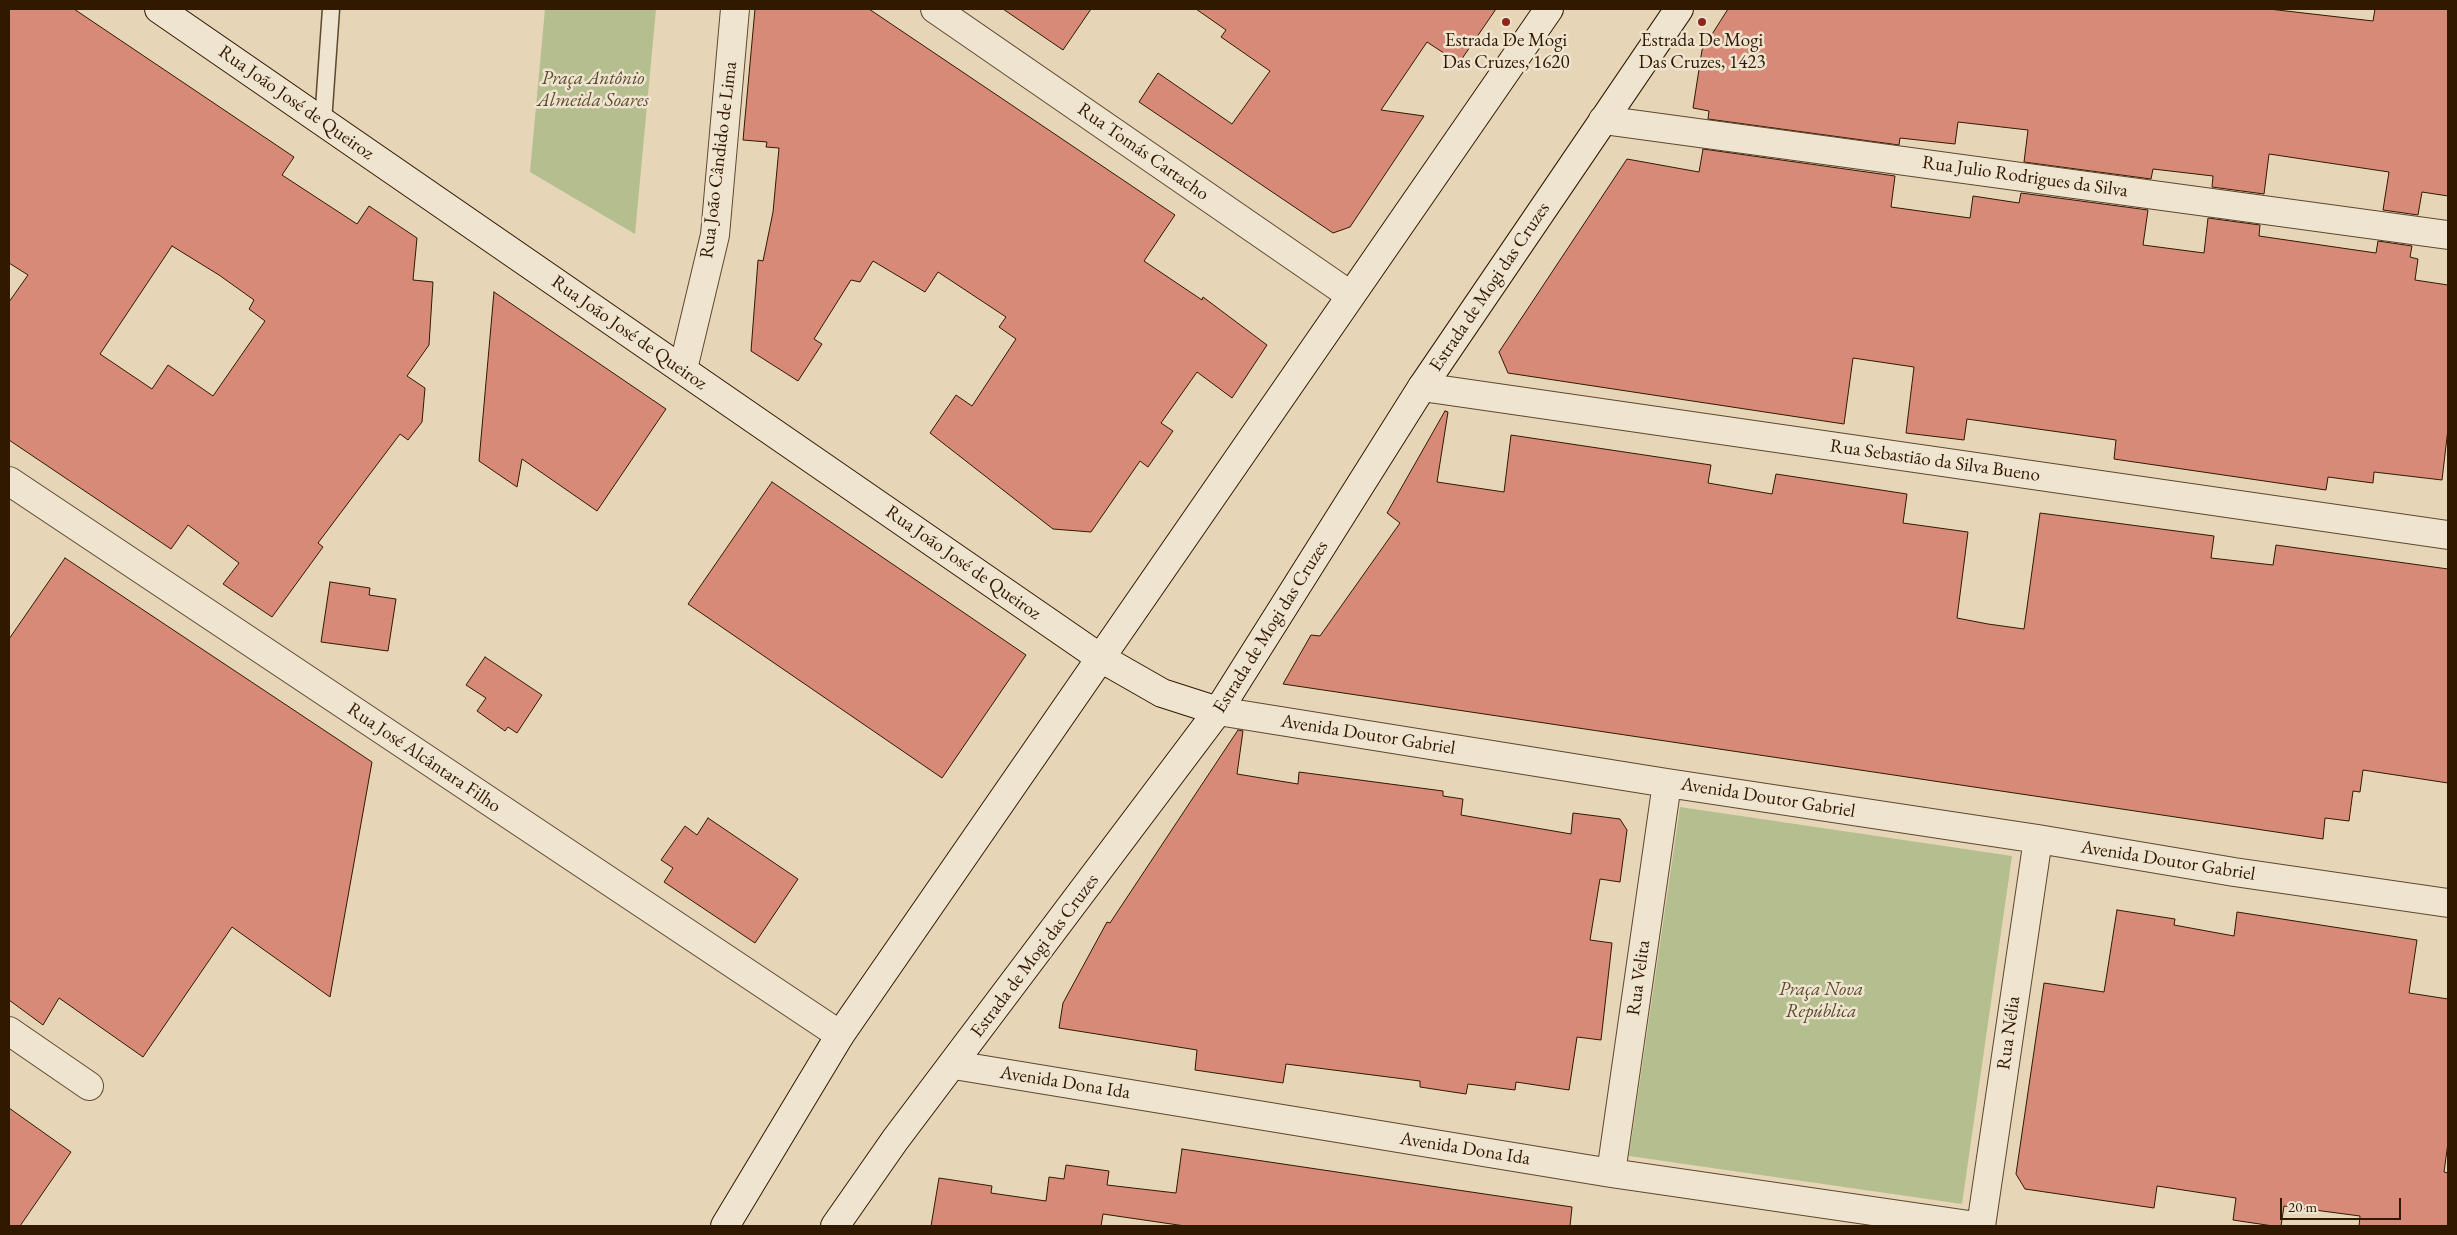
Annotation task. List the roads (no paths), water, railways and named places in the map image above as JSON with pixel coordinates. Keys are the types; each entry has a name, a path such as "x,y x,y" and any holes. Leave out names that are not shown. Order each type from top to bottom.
{"street":[{"name":"Rua João José de Queiroz","path":"159,9 1100,657"},
{"name":"Rua João Cândido de Lima","path":"682,369 714,236 736,9"},
{"name":"Rua Tomás Cartacho","path":"935,9 1350,295"},
{"path":"725,1226 840,1035 1549,9"},
{"name":"Estrada de Mogi das Cruzes","path":"836,1226 895,1140 954,1065 1218,711 1422,387 1679,9"},
{"name":"Rua Julio Rodrigues da Silva","path":"1603,120 2448,235"},
{"name":"Rua Sebastião da Silva Bueno","path":"1422,387 2448,535"},
{"name":"Rua José Alcântara Filho","path":"16,495 840,1035"},
{"name":"Avenida Doutor Gabriel","path":"1100,657 1162,693 1218,711 1667,783 2038,839 2234,872 2448,902"},
{"name":"Rua Velita","path":"1611,1173 1667,783"},
{"name":"Rua Nélia","path":"1981,1226 2038,839"},
{"path":"9,1031 89,1086"},
{"name":"Avenida Dona Ida","path":"954,1065 1611,1173 1976,1226"}],"lane":[{"path":"323,122 331,9"}],"place":[{"name":"Estrada De Mogi Das Cruzes, 1620","path":"1506,22"},
{"name":"Estrada De Mogi Das Cruzes, 1423","path":"1702,22"}],"park label":[{"name":"Praça Antônio Almeida Soares","path":"593,90"},
{"name":"Praça Nova República","path":"1821,1001"}]}
